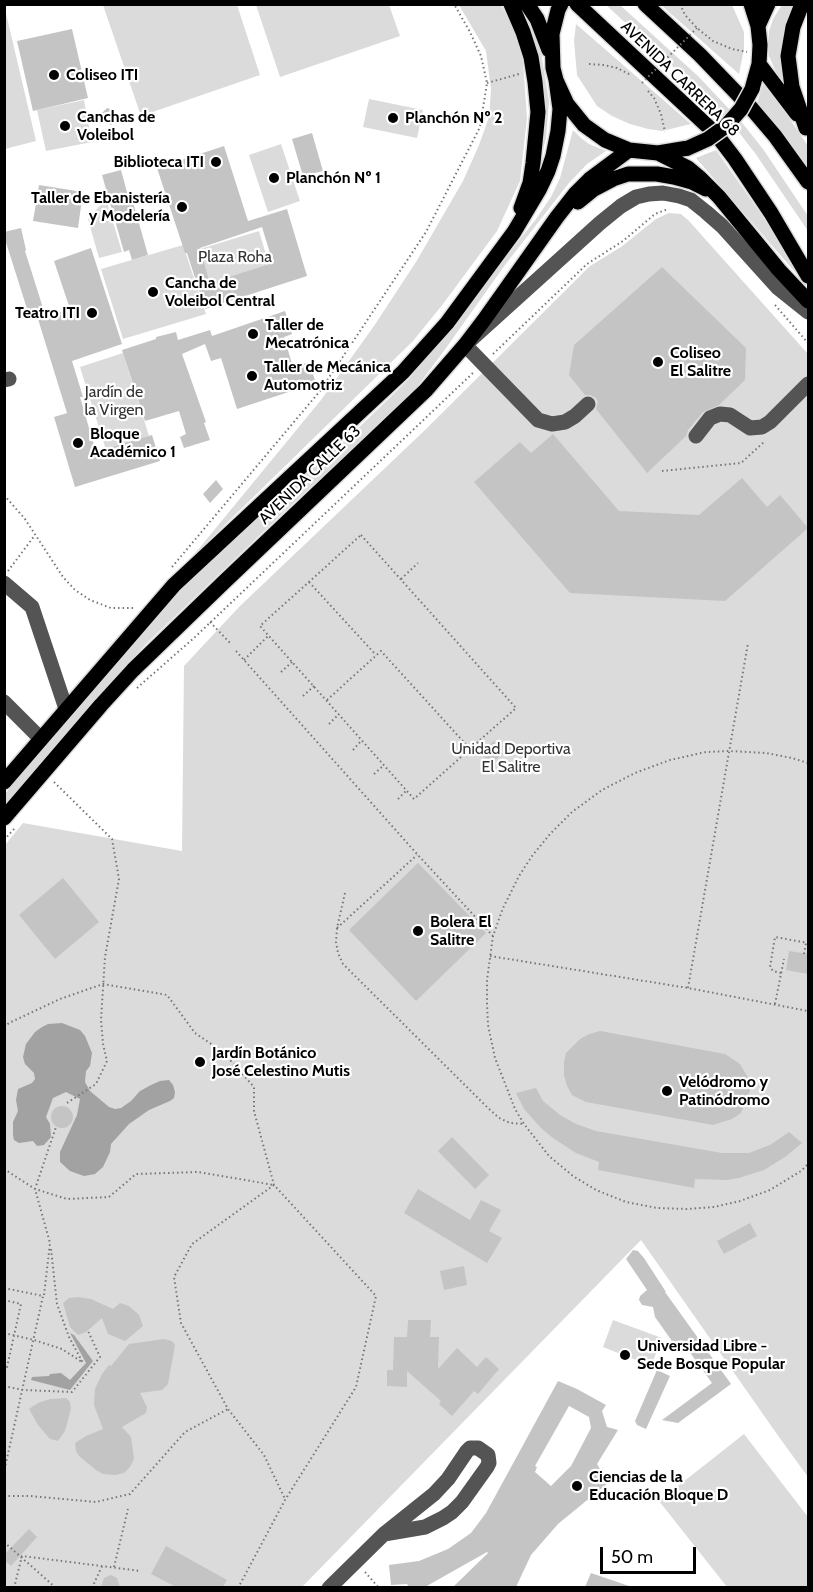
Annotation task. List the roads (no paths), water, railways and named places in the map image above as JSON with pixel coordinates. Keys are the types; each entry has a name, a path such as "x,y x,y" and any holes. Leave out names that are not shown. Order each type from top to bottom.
{"main road":[{"path":"511,4 524,32 531,57 536,82 538,112 530,183 514,232"},
{"path":"527,4 545,38 556,80 567,104 584,124 605,140 629,150 658,153 688,148 708,139 726,126 741,109 752,89 760,45 758,26 751,4"},
{"name":"AVENIDA CARRERA 68","path":"577,4 716,134 765,203 808,276"},
{"name":"AVENIDA CARRERA 68","path":"645,4 700,55 752,109 808,182"},
{"path":"758,26 768,4"},
{"path":"802,4 793,27 788,56 792,87 808,129"},
{"path":"552,58 552,34 560,7"},
{"path":"756,58 808,129"},
{"name":"AVENIDA CALLE 63","path":"4,782 159,600 403,372 447,322 514,232 539,190 553,156 560,109 556,80"},
{"name":"AVENIDA CALLE 63","path":"4,818 133,670 426,390 465,345 557,217 590,178 629,150"},
{"path":"658,153 688,168 700,178 808,301"},
{"path":"557,217 594,189 628,174 657,174 674,177 692,182 718,197"}],"street":[{"path":"588,404 570,420 559,424 545,422 534,416 465,345 621,206 636,197 663,193 679,196 699,206 722,226 778,288 808,312"},
{"path":"696,436 710,418 720,414 729,415 750,428 762,427 770,422 808,384"},
{"path":"4,584 32,607 66,709"},
{"path":"4,702 41,739"},
{"path":"329,1587 384,1534 434,1494 470,1448 478,1448 488,1455 487,1467 452,1512 425,1527 384,1534"}],"place":[{"name":"Coliseo ITI","path":"54,75"},
{"name":"Planchón Nº 2","path":"393,118"},
{"name":"Canchas de Voleibol","path":"65,126"},
{"name":"Biblioteca ITI","path":"216,162"},
{"name":"Planchón Nº 1","path":"274,178"},
{"name":"Taller de Ebanistería y Modelería","path":"182,207"},
{"name":"Cancha de Voleibol Central","path":"153,292"},
{"name":"Teatro ITI","path":"92,313"},
{"name":"Taller de Mecatrónica","path":"253,334"},
{"name":"Coliseo El Salitre","path":"658,362"},
{"name":"Taller de Mecánica Automotriz","path":"252,376"},
{"name":"Bloque Académico 1","path":"78,443"},
{"name":"Bolera El Salitre","path":"418,931"},
{"name":"Jardín Botánico José Celestino Mutis","path":"200,1062"},
{"name":"Velódromo y Patinódromo","path":"667,1091"},
{"name":"Universidad Libre - Sede Bosque Popular","path":"625,1355"},
{"name":"Ciencias de la Educación Bloque D","path":"577,1486"}],"park label":[{"name":"Plaza Roha","path":"235,257"},
{"name":"Jardín de la Virgen","path":"114,401"},
{"name":"Unidad Deportiva El Salitre","path":"511,758"}]}
